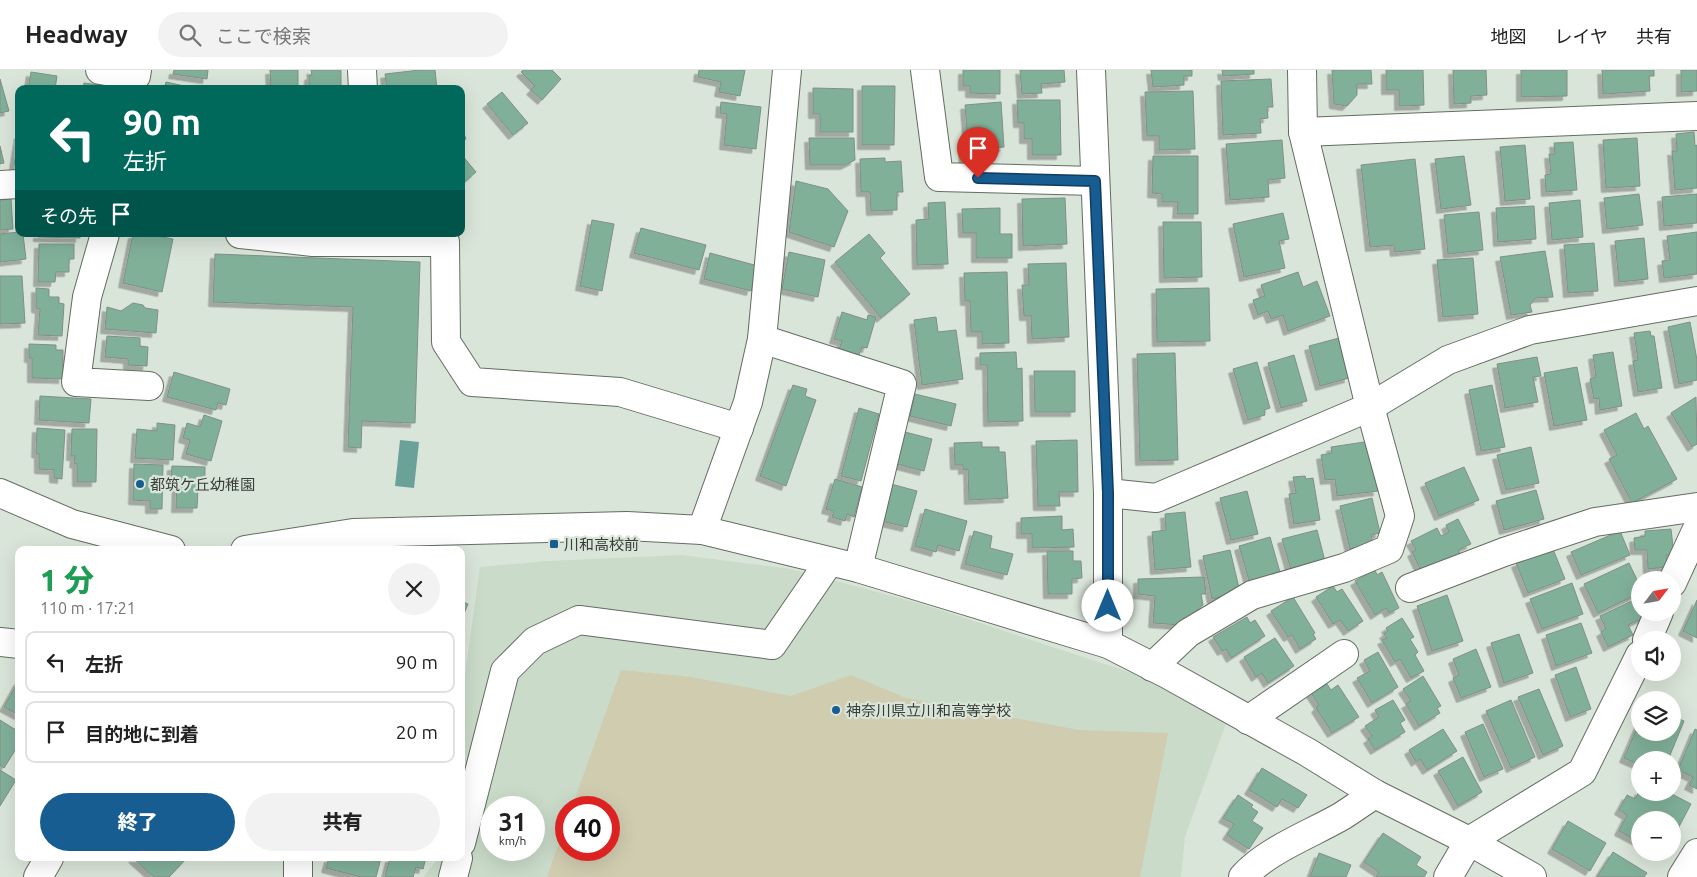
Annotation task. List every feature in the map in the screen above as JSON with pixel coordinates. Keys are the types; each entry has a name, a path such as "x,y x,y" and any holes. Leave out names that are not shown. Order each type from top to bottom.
{"street":[{"path":"100,70 136,76 137,70"},
{"path":"362,70 363,85"},
{"path":"702,530 748,402 762,339 787,70"},
{"path":"925,70 940,176 1095,181"},
{"path":"1092,70 1108,493 1108,644"},
{"path":"1152,667 1188,633 1252,595 1344,568 1389,549 1400,516 1370,407 1303,132 1302,70"},
{"path":"1303,132 1697,116"},
{"path":"0,185 15,184"},
{"path":"104,237 87,297 76,382 149,386"},
{"path":"267,237 313,242 445,242 446,342 472,382 620,392 739,428"},
{"path":"1108,493 1156,498 1370,407 1448,360 1530,330 1697,301"},
{"path":"762,339 902,384 858,568"},
{"path":"0,493 106,541 142,546"},
{"path":"1410,588 1504,552 1595,522 1697,506"},
{"path":"270,546 353,533 417,541 627,526 702,530 858,568 1108,644 1307,752 1375,794 1469,841 1532,877"},
{"path":"1678,571 1697,529"},
{"path":"465,827 505,671 535,641 579,620 772,645 829,562"},
{"path":"0,642 15,644"},
{"path":"1248,720 1344,654"},
{"path":"1448,877 1469,841 1582,772 1631,673"},
{"path":"1243,877 1249,870 1295,840 1343,815 1375,794"},
{"path":"1682,877 1697,852"},
{"path":"38,877 47,861"},
{"path":"298,861 298,877"},
{"path":"453,877 457,861"}],"shaded area":[{"name":"神奈川県立川和高等学校","path":"682,555 791,569 922,604 1129,672 1228,718 1185,837 1181,877 423,877 436,861 465,861 465,674 480,567 548,561"},
{"path":"621,670 691,677 791,696 851,675 906,698 1079,730 1168,733 1140,877 547,877 555,854 555,861 620,861 620,796 576,796"}],"water":[{"path":"400,440 419,442 414,488 395,486"}],"building":[{"path":"174,70 208,70 207,79 173,74"},
{"path":"270,70 298,70 298,85 271,85"},
{"path":"311,70 341,70 341,85 309,85 309,76 312,75"},
{"path":"435,70 437,85 386,85 385,74"},
{"path":"523,70 552,70 561,79 542,100 531,90 535,86 521,72"},
{"path":"699,70 745,70 740,96 719,92 721,82 698,77"},
{"path":"963,70 1000,70 1000,94 970,93 970,86 963,86"},
{"path":"1020,70 1064,70 1065,82 1041,84 1042,93 1022,94"},
{"path":"1151,70 1192,70 1192,76 1184,76 1184,85 1153,87"},
{"path":"1222,70 1254,70 1254,74 1223,76"},
{"path":"1332,70 1371,70 1372,84 1357,84 1357,95 1347,106 1334,104"},
{"path":"1386,70 1423,70 1424,105 1399,106 1399,90 1386,90"},
{"path":"1453,70 1486,70 1487,95 1471,96 1471,103 1454,104"},
{"path":"1521,70 1567,70 1567,96 1521,97"},
{"path":"1602,70 1654,70 1654,76 1649,76 1650,91 1603,94"},
{"path":"1681,70 1697,70 1697,91 1681,92"},
{"path":"31,72 57,76 56,85 29,85"},
{"path":"0,79 9,111 0,113"},
{"path":"1271,79 1273,107 1267,107 1268,118 1260,119 1261,133 1223,135 1221,81"},
{"path":"166,82 180,85 165,85"},
{"path":"84,83 100,85 84,85"},
{"path":"862,86 895,86 894,145 862,145"},
{"path":"813,88 853,89 853,132 820,132 820,114 813,114"},
{"path":"1193,91 1195,149 1159,150 1159,136 1147,136 1145,92"},
{"path":"502,92 528,123 513,135 487,104"},
{"path":"1017,100 1060,100 1061,155 1032,155 1032,139 1024,139 1024,123 1018,123"},
{"path":"721,102 761,107 756,149 724,145 727,114 720,113"},
{"path":"1001,102 1004,147 988,148 989,160 964,162 963,142 968,142 965,105"},
{"path":"1694,132 1695,146 1697,145 1697,188 1675,190 1672,151 1677,151 1676,134"},
{"path":"809,138 854,138 855,160 845,165 810,165"},
{"path":"1637,138 1640,186 1606,188 1603,140"},
{"path":"1282,140 1285,178 1268,180 1269,197 1230,200 1226,144"},
{"path":"1573,142 1577,190 1546,192 1545,175 1551,174 1549,154 1555,154 1554,143"},
{"path":"1525,145 1530,199 1505,201 1500,147"},
{"path":"0,146 4,163 0,164"},
{"path":"1153,156 1198,156 1198,214 1177,214 1178,202 1162,202 1162,194 1152,193"},
{"path":"1464,156 1471,205 1441,209 1435,159"},
{"path":"885,158 885,162 901,161 903,192 897,192 897,210 871,211 870,192 861,192 860,159"},
{"path":"465,159 476,172 465,182"},
{"path":"1415,159 1425,249 1395,252 1394,245 1370,247 1361,165"},
{"path":"796,181 828,189 848,211 834,247 789,232"},
{"path":"1639,194 1643,225 1607,229 1604,198"},
{"path":"1697,194 1697,223 1664,226 1662,197"},
{"path":"1065,198 1067,244 1023,246 1022,199"},
{"path":"11,199 13,229 0,230 0,200"},
{"path":"1580,200 1583,237 1552,240 1549,203"},
{"path":"945,202 948,264 917,265 916,220 929,219 928,203"},
{"path":"1534,206 1536,239 1498,242 1496,208"},
{"path":"1000,208 1000,234 1012,234 1012,258 976,258 976,233 963,233 962,209"},
{"path":"1479,212 1483,250 1448,254 1444,215"},
{"path":"1283,213 1289,239 1279,241 1285,268 1244,277 1233,224"},
{"path":"592,220 614,224 602,291 580,286"},
{"path":"1163,222 1201,222 1202,277 1164,278"},
{"path":"641,228 706,245 699,270 634,253"},
{"path":"15,232 15,237 23,237 26,259 0,262 0,234"},
{"path":"1697,232 1697,274 1664,278 1662,261 1670,260 1667,236"},
{"path":"869,234 885,253 880,258 910,294 881,318 835,262"},
{"path":"38,237 80,237 80,238"},
{"path":"132,237 173,239 162,292 123,283"},
{"path":"1644,238 1648,279 1619,282 1615,241"},
{"path":"1594,243 1598,291 1568,293 1564,245"},
{"path":"39,244 74,244 74,259 69,259 69,272 56,272 55,282 38,282"},
{"path":"1545,251 1553,297 1536,298 1530,305 1532,312 1511,315 1500,257"},
{"path":"789,252 825,260 818,297 782,289"},
{"path":"710,253 758,266 751,291 704,279"},
{"path":"215,254 420,262 415,423 362,421 361,448 348,447 353,307 213,302"},
{"path":"1473,258 1478,314 1443,317 1437,260"},
{"path":"1066,263 1069,337 1032,339 1031,316 1024,316 1022,285 1029,285 1028,264"},
{"path":"1007,272 1009,343 982,344 982,332 971,332 970,301 965,301 964,273"},
{"path":"1298,272 1303,287 1317,281 1330,316 1288,331 1283,315 1271,319 1268,311 1258,315 1253,300 1265,296 1261,285"},
{"path":"0,276 22,276 25,323 0,324"},
{"path":"36,288 49,289 49,297 59,297 59,303 64,304 62,336 38,335 40,309 36,308"},
{"path":"1209,288 1210,341 1157,342 1156,289"},
{"path":"133,303 143,305 145,308 158,310 156,333 105,329 107,307 121,311"},
{"path":"842,312 867,320 868,315 876,317 867,348 862,347 859,355 839,349 842,341 834,339"},
{"path":"936,317 938,332 956,330 963,379 922,385 914,320"},
{"path":"1690,322 1697,360 1697,380 1679,384 1668,327"},
{"path":"1650,331 1651,336 1654,336 1662,388 1638,392 1633,361 1638,360 1634,333"},
{"path":"107,336 140,338 140,346 148,347 147,366 128,365 128,359 105,357"},
{"path":"1339,338 1349,378 1320,386 1309,346"},
{"path":"29,344 56,345 56,350 63,350 63,379 32,378 32,358 29,358"},
{"path":"1016,352 1017,369 1022,368 1023,421 988,422 987,365 980,365 980,353"},
{"path":"1613,352 1622,406 1600,410 1599,398 1594,399 1590,379 1596,377 1593,355"},
{"path":"1175,353 1178,460 1140,461 1137,354"},
{"path":"1294,355 1307,401 1281,408 1268,363"},
{"path":"1537,357 1541,376 1533,377 1538,402 1505,408 1497,364"},
{"path":"1257,362 1270,408 1264,410 1265,415 1248,420 1233,369"},
{"path":"1577,367 1587,420 1554,426 1544,373"},
{"path":"1034,371 1075,371 1075,412 1035,412"},
{"path":"174,372 230,389 226,405 218,403 216,410 167,397"},
{"path":"793,385 807,389 805,396 816,400 786,486 760,476"},
{"path":"1492,385 1505,447 1481,451 1469,390"},
{"path":"915,394 956,404 951,426 910,416"},
{"path":"40,396 91,399 89,423 39,420"},
{"path":"1696,397 1697,444 1692,447 1671,413"},
{"path":"859,408 879,414 861,481 841,476"},
{"path":"1636,413 1644,429 1648,426 1677,479 1632,503 1609,459 1617,455 1604,430"},
{"path":"204,415 222,421 211,461 186,454 190,440 183,438 187,423 200,427"},
{"path":"157,423 175,425 173,460 135,458 137,429 157,431"},
{"path":"37,428 65,430 62,479 54,478 54,470 39,469 39,454 36,453"},
{"path":"72,429 97,429 96,482 77,482 77,464 74,463 75,456 71,456"},
{"path":"905,432 932,439 924,471 897,464"},
{"path":"1077,440 1078,492 1059,492 1060,506 1038,506 1036,441"},
{"path":"1371,441 1378,491 1337,496 1335,479 1325,480 1321,455 1332,453 1331,447"},
{"path":"982,442 982,447 999,447 999,452 1005,452 1008,498 969,500 968,469 963,470 963,465 955,465 954,443"},
{"path":"1531,447 1539,483 1506,490 1497,455"},
{"path":"134,464 163,465 162,509 150,509 150,501 133,500"},
{"path":"172,466 205,467 205,480 201,480 201,491 198,491 197,508 176,508 177,479 171,478"},
{"path":"1464,467 1479,500 1439,516 1425,483"},
{"path":"1305,476 1306,479 1313,478 1320,520 1294,524 1289,494 1296,493 1293,477"},
{"path":"835,479 862,487 854,517 847,514 845,521 832,517 834,511 826,509"},
{"path":"891,484 917,491 907,527 881,521"},
{"path":"1536,490 1544,519 1504,530 1496,501"},
{"path":"1247,491 1258,534 1231,540 1220,498"},
{"path":"1372,498 1380,533 1371,535 1373,543 1350,549 1340,506"},
{"path":"925,509 967,521 959,551 938,545 936,552 915,546"},
{"path":"1185,512 1191,567 1155,570 1152,532 1166,530 1165,514"},
{"path":"1062,516 1062,530 1073,529 1074,547 1032,548 1032,534 1021,534 1021,518"},
{"path":"1458,519 1471,544 1458,550 1462,558 1424,577 1412,552 1416,550 1411,541 1437,528 1441,536 1449,532 1446,525"},
{"path":"1671,529 1674,555 1666,555 1667,567 1648,569 1647,550 1635,550 1634,538 1645,536 1645,531"},
{"path":"1317,530 1325,561 1291,570 1282,539"},
{"path":"974,531 992,536 990,548 1013,554 1007,575 965,564"},
{"path":"1620,531 1630,555 1581,575 1571,552"},
{"path":"1270,537 1281,576 1250,584 1239,546"},
{"path":"1553,549 1565,579 1528,593 1516,563"},
{"path":"1230,550 1240,592 1212,599 1203,556"},
{"path":"1047,551 1073,551 1073,561 1081,561 1082,578 1072,579 1072,594 1048,594"},
{"path":"1629,563 1633,571 1631,571 1631,597 1598,613 1584,584"},
{"path":"1375,570 1377,575 1382,572 1399,608 1389,613 1386,608 1375,615 1355,581"},
{"path":"1204,577 1206,594 1201,594 1203,605 1180,625 1153,623 1155,596 1138,594 1138,579"},
{"path":"1572,583 1583,614 1542,629 1530,599"},
{"path":"1333,586 1337,592 1342,589 1363,621 1348,631 1340,620 1333,624 1316,597"},
{"path":"1447,595 1463,641 1432,651 1417,606"},
{"path":"1293,597 1315,633 1313,634 1316,639 1300,649 1292,635 1288,637 1271,611"},
{"path":"1697,600 1697,638 1683,631"},
{"path":"1631,601 1631,621 1636,621 1628,625 1631,636 1608,647 1601,632 1606,629 1600,616"},
{"path":"1247,617 1250,623 1255,620 1265,636 1231,658 1226,649 1222,651 1213,637"},
{"path":"1402,618 1414,637 1410,639 1418,652 1415,655 1424,671 1411,678 1400,659 1395,662 1382,640 1387,638 1384,634 1388,631 1386,628"},
{"path":"1581,623 1592,653 1556,666 1546,635"},
{"path":"1519,634 1533,673 1504,683 1491,643"},
{"path":"1275,638 1294,666 1268,683 1262,673 1256,677 1244,657"},
{"path":"1476,649 1491,687 1461,698 1453,678 1459,675 1453,659"},
{"path":"1378,652 1398,687 1372,703 1357,678 1370,671 1364,660"},
{"path":"1576,667 1591,709 1570,717 1555,675"},
{"path":"1423,676 1441,706 1437,708 1440,713 1419,726 1406,704 1411,701 1403,689"},
{"path":"1327,684 1331,690 1338,685 1359,717 1332,733 1316,708 1319,705 1311,693"},
{"path":"15,687 15,713 4,707"},
{"path":"1539,689 1563,746 1543,755 1518,697"},
{"path":"1393,700 1405,720 1400,723 1405,732 1375,750 1368,739 1372,736 1365,726 1379,717 1375,710"},
{"path":"1511,700 1535,757 1511,768 1486,711"},
{"path":"0,720 15,729 15,750 4,768 0,765"},
{"path":"1483,724 1503,769 1484,777 1465,732"},
{"path":"1443,729 1457,751 1427,770 1420,759 1416,762 1409,750"},
{"path":"1695,729 1697,730 1697,789 1689,785 1693,777 1681,771 1681,763"},
{"path":"1631,741 1676,741 1672,751 1631,751 1631,761 1624,758"},
{"path":"1463,757 1482,792 1458,806 1438,771"},
{"path":"1262,768 1307,795 1298,808 1282,799 1277,807 1249,790"},
{"path":"0,770 15,779 15,782 0,806"},
{"path":"1238,795 1253,805 1251,807 1258,812 1252,821 1263,828 1249,849 1227,835 1234,824 1223,818"},
{"path":"1627,795 1631,797 1631,801 1681,801 1681,799 1691,804 1681,823 1681,811 1631,811 1631,837 1619,831 1627,815 1619,810"},
{"path":"1568,821 1606,843 1590,871 1552,849"},
{"path":"1383,833 1421,857 1416,865 1427,872 1424,877 1376,877 1379,872 1364,862"},
{"path":"1613,852 1647,873 1644,877 1597,877"},
{"path":"1319,853 1351,865 1346,877 1310,877"},
{"path":"136,861 184,861 169,877 154,877"},
{"path":"328,861 380,861 376,877 361,877 326,868"},
{"path":"389,861 425,861 423,869 416,867 413,877 385,877"}],"place":[{"name":"都筑ケ丘幼稚園","path":"140,484"},
{"name":"川和高校前","path":"554,544"},
{"name":"神奈川県立川和高等学校","path":"836,710"}],"route":[{"path":"978,178 1095,181 1108,493 1108,606"}]}
